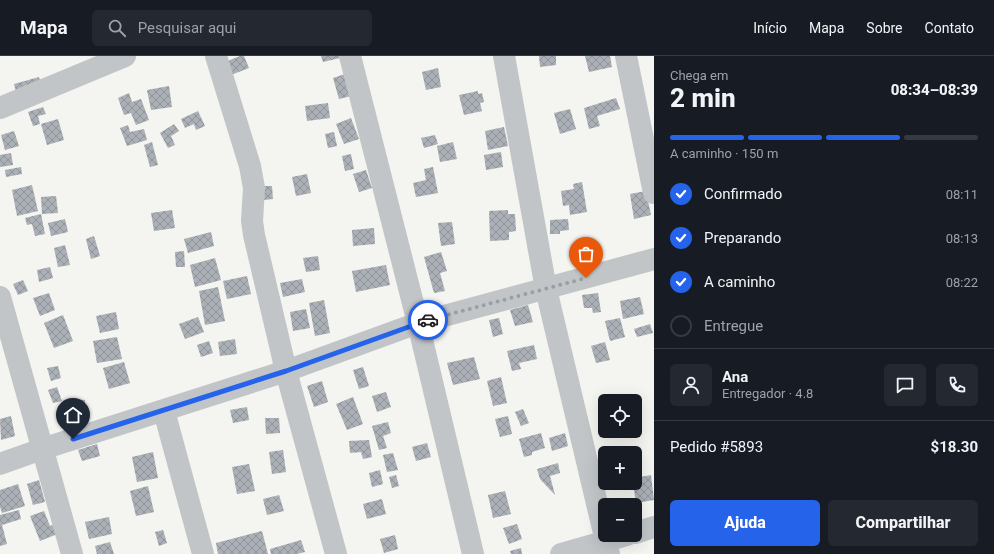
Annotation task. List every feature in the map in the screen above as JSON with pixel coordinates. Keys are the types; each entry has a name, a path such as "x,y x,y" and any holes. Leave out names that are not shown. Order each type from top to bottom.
{"street":[{"path":"0,108 126,56"},
{"path":"216,56 250,166 254,188 252,221 254,235 286,371 336,554"},
{"path":"350,56 418,323 473,554"},
{"path":"504,56 546,289 608,548"},
{"path":"626,56 654,193"},
{"path":"0,464 42,449 286,371 418,323 654,259"},
{"path":"0,297 72,554"},
{"path":"164,411 203,554"},
{"path":"642,531 654,527"},
{"path":"561,554 608,548 617,542"}],"building":[{"path":"240,56 244,56 249,68 231,75 225,62"},
{"path":"321,56 339,56 340,58 323,62"},
{"path":"539,56 556,56 556,65 540,67"},
{"path":"585,56 610,56 612,67 589,72"},
{"path":"438,68 441,87 426,90 422,72"},
{"path":"345,74 351,96 339,99 333,78"},
{"path":"39,77 42,87 17,95 14,84"},
{"path":"169,86 172,107 151,110 147,90"},
{"path":"478,91 478,94 482,93 484,102 480,103 482,111 464,115 459,95"},
{"path":"129,93 132,102 141,99 149,120 136,125 131,113 124,115 118,98"},
{"path":"616,98 620,109 597,116 600,126 589,129 584,108"},
{"path":"328,103 330,118 307,121 305,106"},
{"path":"43,107 46,114 38,116 40,124 33,126 28,112"},
{"path":"570,109 576,129 560,134 554,113"},
{"path":"198,111 205,126 196,130 194,124 185,128 181,119"},
{"path":"351,118 359,139 344,144 336,124"},
{"path":"58,119 64,140 47,145 41,124"},
{"path":"174,124 179,131 171,136 175,145 168,148 160,133"},
{"path":"128,125 130,132 144,129 147,140 127,146 120,128"},
{"path":"504,127 508,146 488,150 485,131"},
{"path":"14,131 19,146 5,150 1,135"},
{"path":"334,132 337,146 328,148 325,134"},
{"path":"435,135 438,144 424,148 421,138"},
{"path":"152,142 158,165 150,167 144,145"},
{"path":"453,142 457,159 440,162 437,146"},
{"path":"501,152 503,167 486,170 484,155"},
{"path":"11,153 13,165 0,167 0,155"},
{"path":"351,154 354,169 345,171 342,156"},
{"path":"21,167 22,174 6,177 5,170"},
{"path":"433,167 438,193 416,197 413,183 426,180 424,169"},
{"path":"366,170 372,188 359,192 353,174"},
{"path":"307,174 311,193 296,196 292,177"},
{"path":"582,182 587,212 570,215 569,205 563,206 561,191 574,189 573,184"},
{"path":"32,185 38,211 17,216 12,190"},
{"path":"263,186 272,186 273,199 264,200"},
{"path":"646,191 651,215 634,219 630,194"},
{"path":"56,196 58,213 42,214 41,197"},
{"path":"172,210 175,228 154,231 151,213"},
{"path":"508,210 508,214 515,214 516,231 509,232 509,240 490,241 489,211"},
{"path":"41,214 45,234 35,236 32,224 27,225 25,218"},
{"path":"65,219 68,232 51,236 48,223"},
{"path":"568,219 569,230 560,231 560,234 550,234 550,220"},
{"path":"452,222 455,244 441,246 438,223"},
{"path":"374,228 375,244 353,246 352,230"},
{"path":"211,232 214,246 188,253 184,239"},
{"path":"94,236 100,256 91,259 86,239"},
{"path":"65,245 70,265 58,267 54,248"},
{"path":"184,251 185,267 176,267 175,252"},
{"path":"441,252 447,271 440,273 445,291 434,293 424,257"},
{"path":"318,256 320,270 306,272 303,258"},
{"path":"215,258 221,280 195,287 190,265"},
{"path":"386,265 390,285 356,292 352,271"},
{"path":"50,267 53,278 39,282 37,270"},
{"path":"247,276 251,294 227,299 223,281"},
{"path":"302,279 305,292 283,297 280,283"},
{"path":"23,280 28,291 18,295 13,284"},
{"path":"218,287 225,321 205,325 199,291"},
{"path":"49,293 55,310 40,316 33,298"},
{"path":"598,293 601,312 593,313 592,308 584,308 582,295"},
{"path":"640,297 644,314 623,319 620,301"},
{"path":"324,300 330,333 315,336 309,303"},
{"path":"528,305 533,322 515,326 510,310"},
{"path":"306,309 310,328 293,331 290,312"},
{"path":"116,312 119,329 100,333 96,316"},
{"path":"63,315 73,341 54,348 44,323"},
{"path":"198,317 204,332 185,339 179,324"},
{"path":"499,318 503,334 493,337 489,320"},
{"path":"620,318 625,337 610,341 605,321"},
{"path":"650,324 653,333 637,337 634,329"},
{"path":"117,337 122,359 97,363 93,341"},
{"path":"235,339 237,354 220,356 218,342"},
{"path":"209,341 213,353 201,357 197,345"},
{"path":"605,342 610,360 596,363 591,346"},
{"path":"534,345 537,359 519,363 521,369 512,371 507,351"},
{"path":"474,357 480,379 453,385 447,363"},
{"path":"124,362 130,383 109,389 103,368"},
{"path":"58,366 61,378 51,381 47,368"},
{"path":"363,367 369,386 359,389 353,370"},
{"path":"501,377 507,403 493,406 487,381"},
{"path":"322,381 328,402 314,407 307,386"},
{"path":"57,387 62,401 53,403 48,390"},
{"path":"386,392 391,407 377,412 372,396"},
{"path":"353,397 363,424 347,430 336,404"},
{"path":"68,399 85,400 84,416 67,414"},
{"path":"247,407 249,420 233,423 230,410"},
{"path":"523,409 529,423 521,426 515,412"},
{"path":"11,416 15,436 1,440 0,419"},
{"path":"508,416 512,434 500,437 495,419"},
{"path":"265,418 279,418 280,433 266,434"},
{"path":"388,422 391,433 383,436 387,448 379,450 372,426"},
{"path":"541,433 545,448 532,452 532,455 524,457 519,439"},
{"path":"565,433 568,446 552,451 549,438"},
{"path":"369,440 372,457 363,459 361,452 350,453 349,441"},
{"path":"427,443 431,457 416,461 412,447"},
{"path":"97,444 100,456 82,461 78,450"},
{"path":"283,450 286,472 272,474 269,452"},
{"path":"153,452 158,478 137,482 132,457"},
{"path":"393,453 398,470 387,472 383,455"},
{"path":"558,463 560,473 550,476 555,495 540,479 537,469"},
{"path":"249,464 255,491 237,494 232,467"},
{"path":"380,470 383,484 372,487 369,473"},
{"path":"396,475 399,486 392,488 389,477"},
{"path":"651,475 654,500 642,502 642,498 635,498 634,490 642,490 642,477"},
{"path":"39,480 45,502 33,505 27,484"},
{"path":"18,484 25,506 2,513 0,507 0,490"},
{"path":"148,486 154,512 136,516 130,491"},
{"path":"505,491 511,514 493,518 488,495"},
{"path":"279,495 284,511 267,515 263,499"},
{"path":"382,499 386,514 367,519 363,504"},
{"path":"19,510 21,519 2,525 7,544 0,546 0,515"},
{"path":"44,511 50,526 57,523 60,533 40,541 30,516"},
{"path":"109,517 112,534 89,539 85,522"},
{"path":"517,524 522,539 509,544 503,528"},
{"path":"163,530 167,543 159,546 155,532"},
{"path":"262,531 268,554 218,554 216,543"},
{"path":"395,535 398,549 384,553 380,539"},
{"path":"301,540 305,552 297,554 271,554 270,549"},
{"path":"110,542 114,554 97,554 95,546"},
{"path":"521,548 522,554 511,554 510,551"}],"way so far":[{"path":"428,320 586,278"}],"route":[{"path":"73,439 286,371 428,320"}]}
